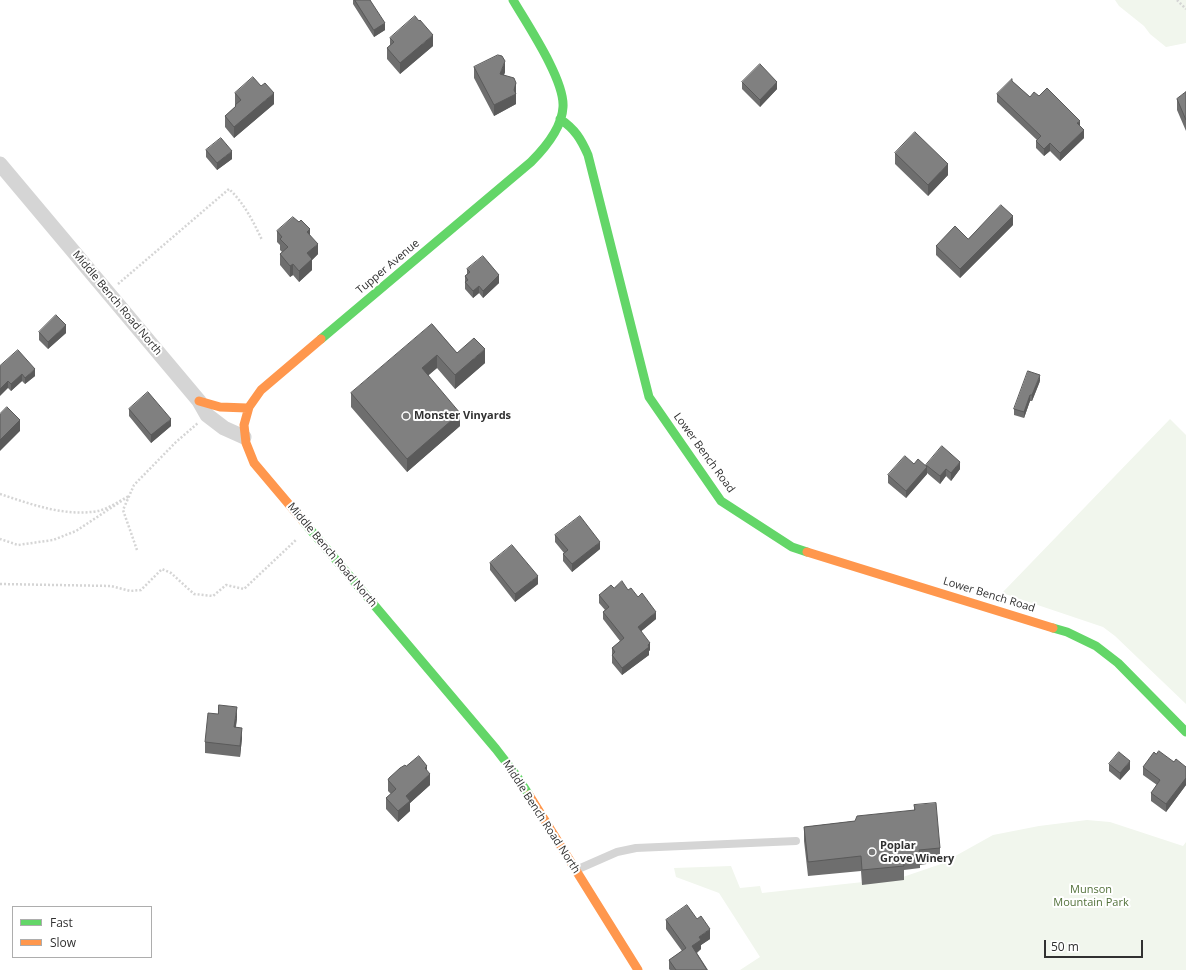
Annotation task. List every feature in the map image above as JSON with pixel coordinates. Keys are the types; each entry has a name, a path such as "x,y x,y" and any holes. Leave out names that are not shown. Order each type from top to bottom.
{"street":[{"path":"513,0 552,71 562,94 563,108 560,120"},
{"name":"Tupper Avenue","path":"244,437 247,408 253,398 531,162 542,152 560,120"},
{"name":"Lower Bench Road","path":"560,120 573,127 582,140 588,156 649,397 721,500 792,547 1067,632 1096,646 1118,663 1186,732"},
{"name":"Middle Bench Road North","path":"0,164 199,401 207,415 224,428 244,437 247,450 254,463 496,749 526,790 638,970"},
{"path":"199,401 220,407 247,408"}],"lane":[{"path":"576,870 617,852 636,848 796,841"}],"path":[{"path":"1177,0 1186,9"},
{"path":"108,293 229,189 238,198 254,222 262,240"},
{"path":"137,550 123,510 134,485 176,442 207,415"},
{"path":"0,494 42,508 74,513 99,511 129,496"},
{"path":"0,539 18,545 53,540 76,531 129,496"},
{"path":"0,584 110,586 130,591 142,590 162,570 170,573 194,594 213,596 226,585 244,589 309,528"}],"green space":[{"path":"1115,0 1186,0 1186,43 1166,47 1150,34 1144,26 1119,6"},
{"path":"1170,419 1186,435 1186,704 1115,636 1103,627 1002,593"},
{"name":"Munson Mountain Park","path":"1087,820 1110,822 1183,846 1186,842 1186,970 740,970 760,957 719,893 676,877 674,868 731,866 740,888 760,886 762,893 900,878 941,864 993,835 1039,826"}],"building":[{"path":"355,0 370,0 385,23 374,30"},
{"path":"415,16 433,35 400,63 387,48 394,42 390,38"},
{"path":"498,55 502,56 505,61 500,74 514,78 516,83 514,90 516,94 494,105 474,67"},
{"path":"760,64 777,82 760,100 742,82"},
{"path":"253,77 261,86 265,83 274,93 234,127 225,116 241,100 235,93"},
{"path":"1012,79 1012,81 1030,97 1034,92 1039,96 1047,88 1080,121 1077,123 1084,130 1060,153 1050,143 1044,149 1036,141 1041,136 997,94"},
{"path":"1186,92 1186,120 1177,99"},
{"path":"915,132 948,164 928,185 895,153"},
{"path":"221,138 232,151 217,163 206,150"},
{"path":"1001,205 1013,216 960,269 936,246 955,226 968,239"},
{"path":"293,217 299,222 301,220 310,229 307,232 318,244 307,253 312,259 299,271 293,264 290,266 280,254 288,247 280,239 282,237 277,231"},
{"path":"483,256 499,275 483,291 479,286 473,291 465,282 468,280 465,276 470,272 467,269"},
{"path":"56,315 66,325 48,342 39,332"},
{"path":"432,324 457,353 474,338 485,349 455,375 437,355 422,368 460,413 407,459 351,393"},
{"path":"18,350 35,369 25,378 22,374 11,384 8,381 0,389 0,366"},
{"path":"1028,371 1040,375 1032,395 1030,395 1024,412 1014,409"},
{"path":"148,392 171,419 151,435 129,409"},
{"path":"7,407 20,420 0,440 0,414"},
{"path":"942,446 960,462 951,473 946,469 940,476 926,465"},
{"path":"905,456 914,464 918,459 927,467 906,491 888,475"},
{"path":"580,516 600,542 572,564 563,554 568,550 555,535"},
{"path":"512,545 538,576 515,594 490,563"},
{"path":"622,581 628,590 631,588 638,597 642,593 656,612 638,627 650,643 648,645 649,647 622,668 612,655 615,652 612,648 624,638 603,612 609,607 599,595 611,585 614,588"},
{"path":"219,705 237,707 234,727 242,728 240,746 205,742 208,713 218,714"},
{"path":"1159,751 1174,762 1176,759 1186,767 1186,778 1166,804 1151,793 1160,780 1143,767 1154,752 1156,754"},
{"path":"1119,752 1130,761 1120,773 1109,764"},
{"path":"419,756 427,766 425,768 430,774 406,796 410,801 398,811 386,798 396,789 388,780 400,768 405,765 406,766"},
{"name":"Poplar Grove Winery","path":"936,803 940,848 919,850 920,854 903,856 904,866 862,870 861,856 808,862 804,827 855,821 857,816 915,810 914,805"},
{"path":"687,905 697,919 701,916 710,929 699,937 701,940 692,946 707,970 676,970 669,960 686,948 666,920"}],"traffic: fast":[{"path":"321,339 531,162 547,144 556,130 560,122 563,107 558,82 536,37 513,0"},
{"path":"560,119 577,135 588,155 649,397 721,501 792,547 807,552"},
{"path":"303,521 496,749 529,795"},
{"path":"1053,628 1067,632 1096,646 1118,663 1186,732"}],"traffic: slow":[{"path":"303,521 254,463 246,443 244,425 249,407 261,390 321,339"},
{"path":"199,401 220,407 247,408"},
{"path":"807,552 1053,628"},
{"path":"529,795 638,970"}],"place":[{"name":"Monster Vinyards","path":"406,416"},
{"name":"Poplar Grove Winery","path":"872,852"}]}
